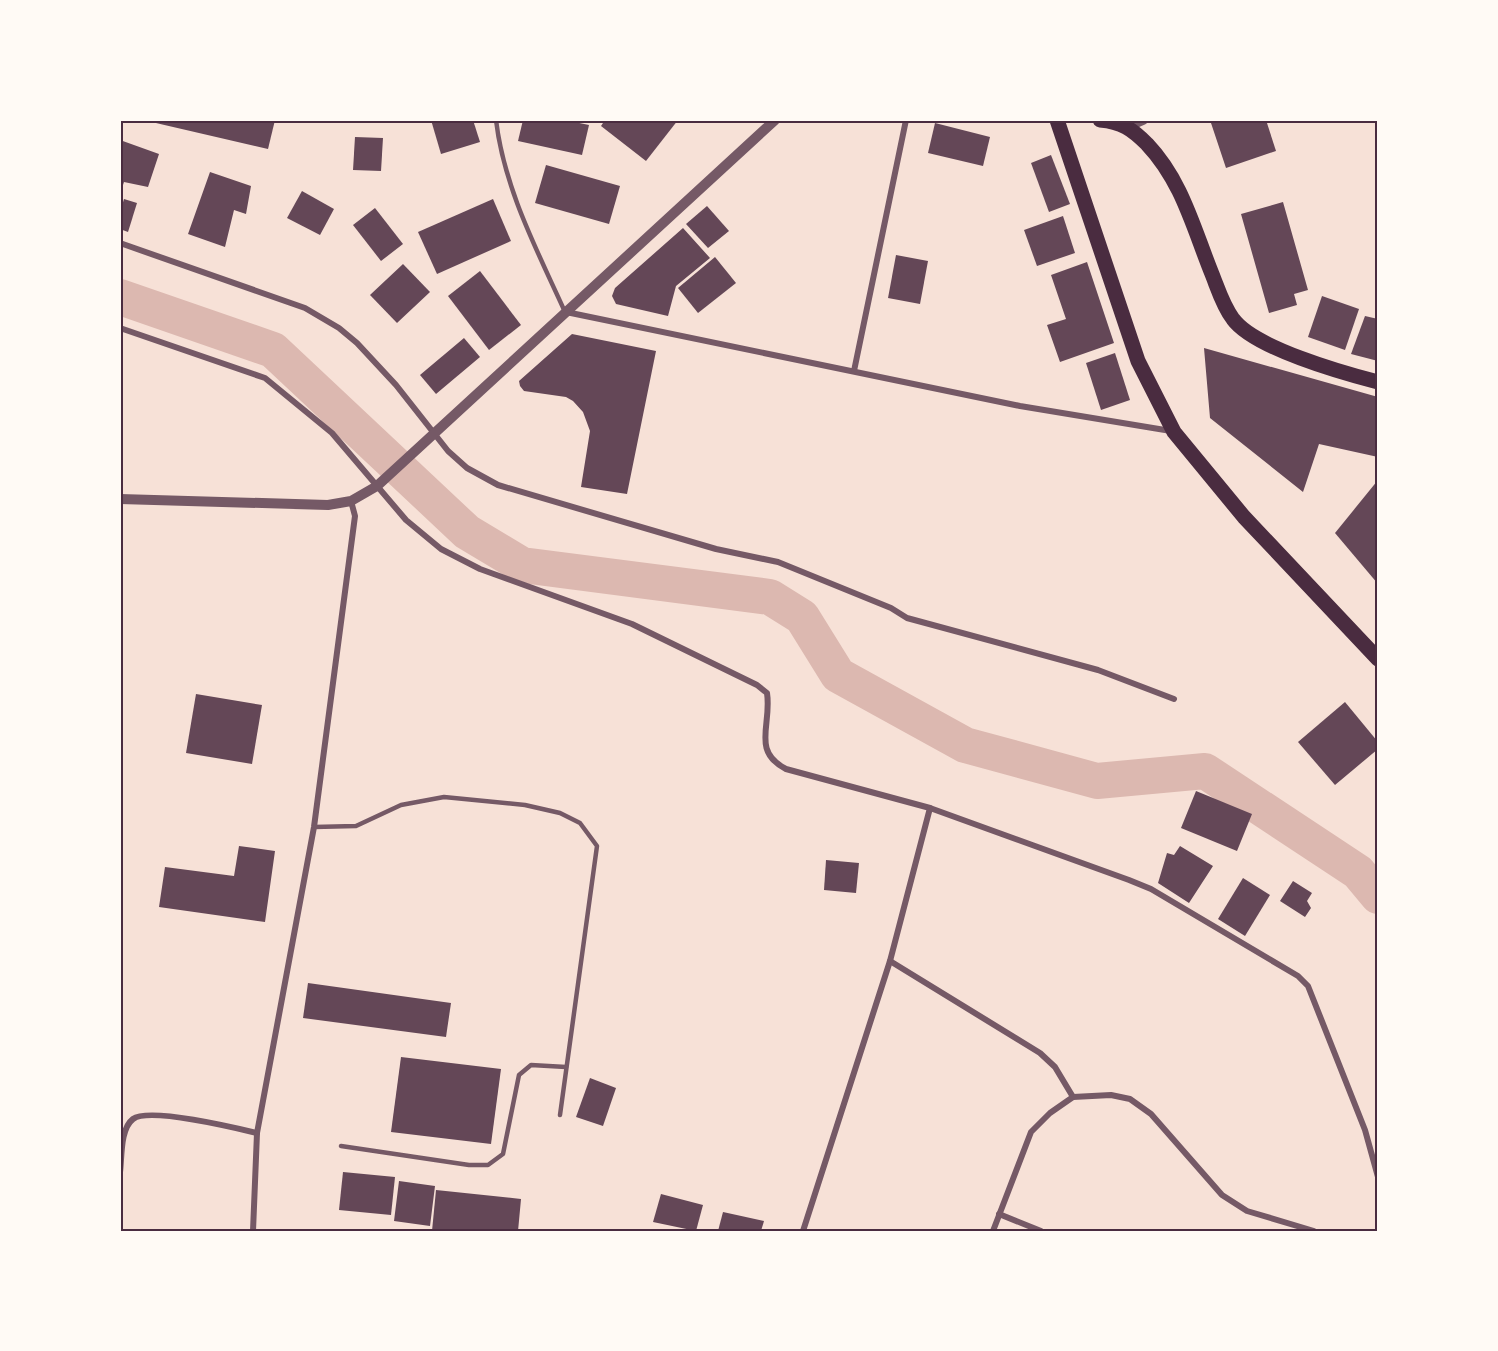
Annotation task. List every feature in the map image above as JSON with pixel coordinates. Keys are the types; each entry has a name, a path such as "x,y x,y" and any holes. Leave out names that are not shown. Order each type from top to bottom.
{"main road":[{"path":"1057,120 1138,361 1174,432 1244,517 1378,659"},
{"path":"1101,120 1136,123 1177,182 1222,299 1233,320 1250,335 1330,369 1378,382"}],"street":[{"path":"757,136 767,120"},
{"path":"120,500 328,505 351,501 377,486 775,120"},
{"path":"854,371 906,120"},
{"path":"120,243 305,308 323,318 357,342 435,431 448,451 467,468 498,485 716,549 778,562 891,608 907,618 1098,670 1174,699"},
{"path":"565,312 1020,406 1174,432"},
{"path":"120,327 265,378 332,433 406,520 441,549 480,569 633,624 757,685 767,693 765,747 774,762 786,769 930,808 1151,889 1298,976 1308,986 1356,1108 1378,1178"},
{"path":"253,1231 257,1133 314,827 355,516 351,501"},
{"path":"802,1231 890,961 930,808"},
{"path":"890,961 1040,1053 1055,1068 1073,1097"},
{"path":"993,1231 1031,1132 1050,1113 1073,1097 1112,1095 1130,1099 1150,1114 1222,1195 1247,1211 1314,1231"},
{"path":"120,1172 125,1129 133,1119 144,1114 207,1122 257,1133"},
{"path":"999,1214 1041,1231"}],"lane":[{"path":"496,120 499,148 517,203 565,312"},
{"path":"314,827 356,826 401,805 444,797 525,805 560,813 580,823 597,846 560,1115"},
{"path":"341,1146 469,1165 488,1165 502,1154 519,1075 531,1065 566,1067"}],"building":[{"path":"143,120 275,120 268,149"},
{"path":"431,120 473,120 480,142 441,154"},
{"path":"523,120 565,120 589,125 582,155 518,141"},
{"path":"605,120 678,120 646,161 601,126"},
{"path":"1210,120 1266,120 1276,151 1226,168"},
{"path":"935,123 990,137 983,166 928,153"},
{"path":"355,137 383,138 381,171 353,170"},
{"path":"120,140 159,154 148,187 124,182 120,194"},
{"path":"1051,155 1070,204 1049,212 1031,163"},
{"path":"546,165 620,186 609,224 535,203"},
{"path":"210,172 251,186 246,214 234,210 225,247 188,234"},
{"path":"302,191 334,209 320,235 287,218"},
{"path":"124,199 137,203 128,232 120,229 120,212"},
{"path":"493,199 511,241 437,274 418,232"},
{"path":"1283,202 1308,290 1294,294 1297,305 1269,313 1241,214"},
{"path":"707,206 729,231 708,248 686,224"},
{"path":"375,208 403,244 381,261 353,225"},
{"path":"1063,216 1075,253 1037,266 1024,230"},
{"path":"683,228 710,258 676,286 668,316 616,304 612,296 615,288"},
{"path":"896,255 928,261 920,304 888,298"},
{"path":"715,257 736,283 698,313 678,288"},
{"path":"1087,262 1114,343 1060,362 1047,325 1066,319 1051,275"},
{"path":"403,264 430,292 397,323 370,295"},
{"path":"480,271 521,325 489,350 448,296"},
{"path":"1322,296 1359,309 1345,350 1308,337"},
{"path":"1365,316 1378,319 1378,361 1351,354"},
{"path":"572,334 656,351 627,494 581,487 590,431 583,412 566,397 524,391 520,386 519,381"},
{"path":"464,338 480,357 436,394 420,375"},
{"path":"1204,348 1378,397 1378,457 1319,444 1303,492 1210,418"},
{"path":"1115,353 1130,400 1101,410 1086,363"},
{"path":"1378,480 1378,584 1335,533"},
{"path":"196,694 262,705 252,764 186,753"},
{"path":"1345,702 1378,742 1378,749 1335,785 1298,742"},
{"path":"1196,791 1252,814 1237,851 1181,828"},
{"path":"239,846 275,851 265,922 159,907 165,867 234,876"},
{"path":"1180,846 1213,866 1189,903 1158,883 1167,853 1174,855"},
{"path":"826,860 859,863 856,893 824,890"},
{"path":"1243,878 1270,895 1245,936 1218,919"},
{"path":"1293,881 1312,893 1307,901 1311,908 1305,917 1280,901"},
{"path":"308,983 451,1003 446,1037 303,1018"},
{"path":"401,1057 501,1069 491,1144 391,1132"},
{"path":"590,1078 616,1088 603,1126 576,1117"},
{"path":"343,1172 395,1177 391,1215 339,1210"},
{"path":"399,1181 435,1186 430,1226 394,1221"},
{"path":"436,1190 521,1199 518,1231 432,1231"},
{"path":"661,1194 703,1205 696,1231 653,1222"},
{"path":"723,1212 764,1221 761,1231 718,1231"}],"waterway":[{"path":"120,297 273,350 467,532 522,565 770,597 802,617 838,675 965,745 1097,781 1205,771 1358,872 1378,896"}]}
